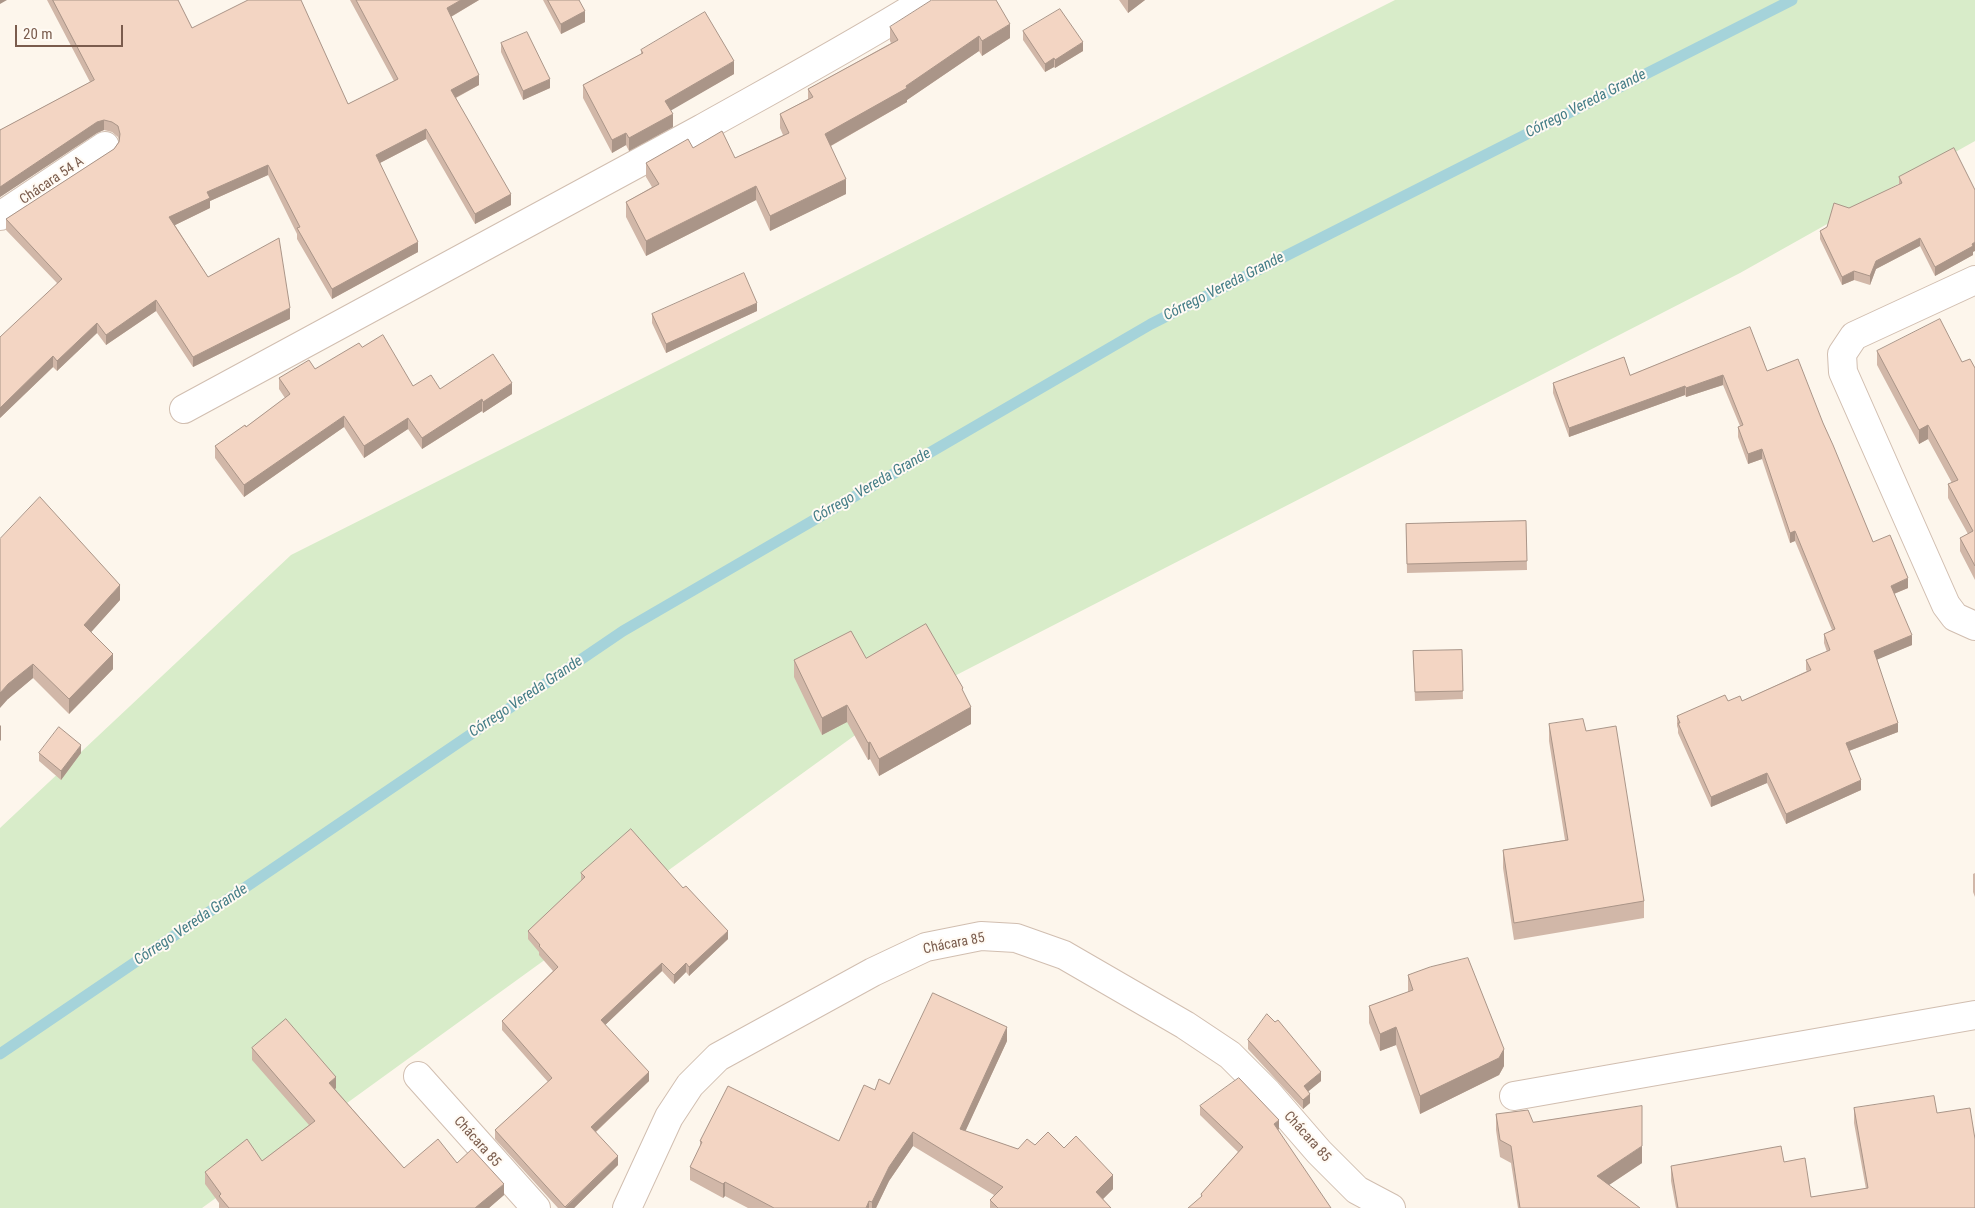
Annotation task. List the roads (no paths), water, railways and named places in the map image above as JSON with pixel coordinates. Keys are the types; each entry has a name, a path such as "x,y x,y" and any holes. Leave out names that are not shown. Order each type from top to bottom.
{"street":[{"path":"184,409 382,300 569,202 868,36 926,0"},
{"name":"Chácara 54 A","path":"0,216 105,146"},
{"path":"1975,280 1854,336 1842,354 1843,372 1946,606 1955,617 1975,626"},
{"name":"Chácara 85","path":"626,1208 669,1117 690,1085 718,1057 873,972 926,947 980,936 1016,938 1064,955 1185,1025 1230,1055 1267,1092 1318,1152 1357,1190 1391,1208"},
{"path":"1514,1096 1975,1015"},
{"name":"Chácara 85","path":"418,1076 536,1208"}],"waterway":[{"name":"Córrego Vereda Grande","path":"0,1054 623,631 1151,324 1792,0"}]}
